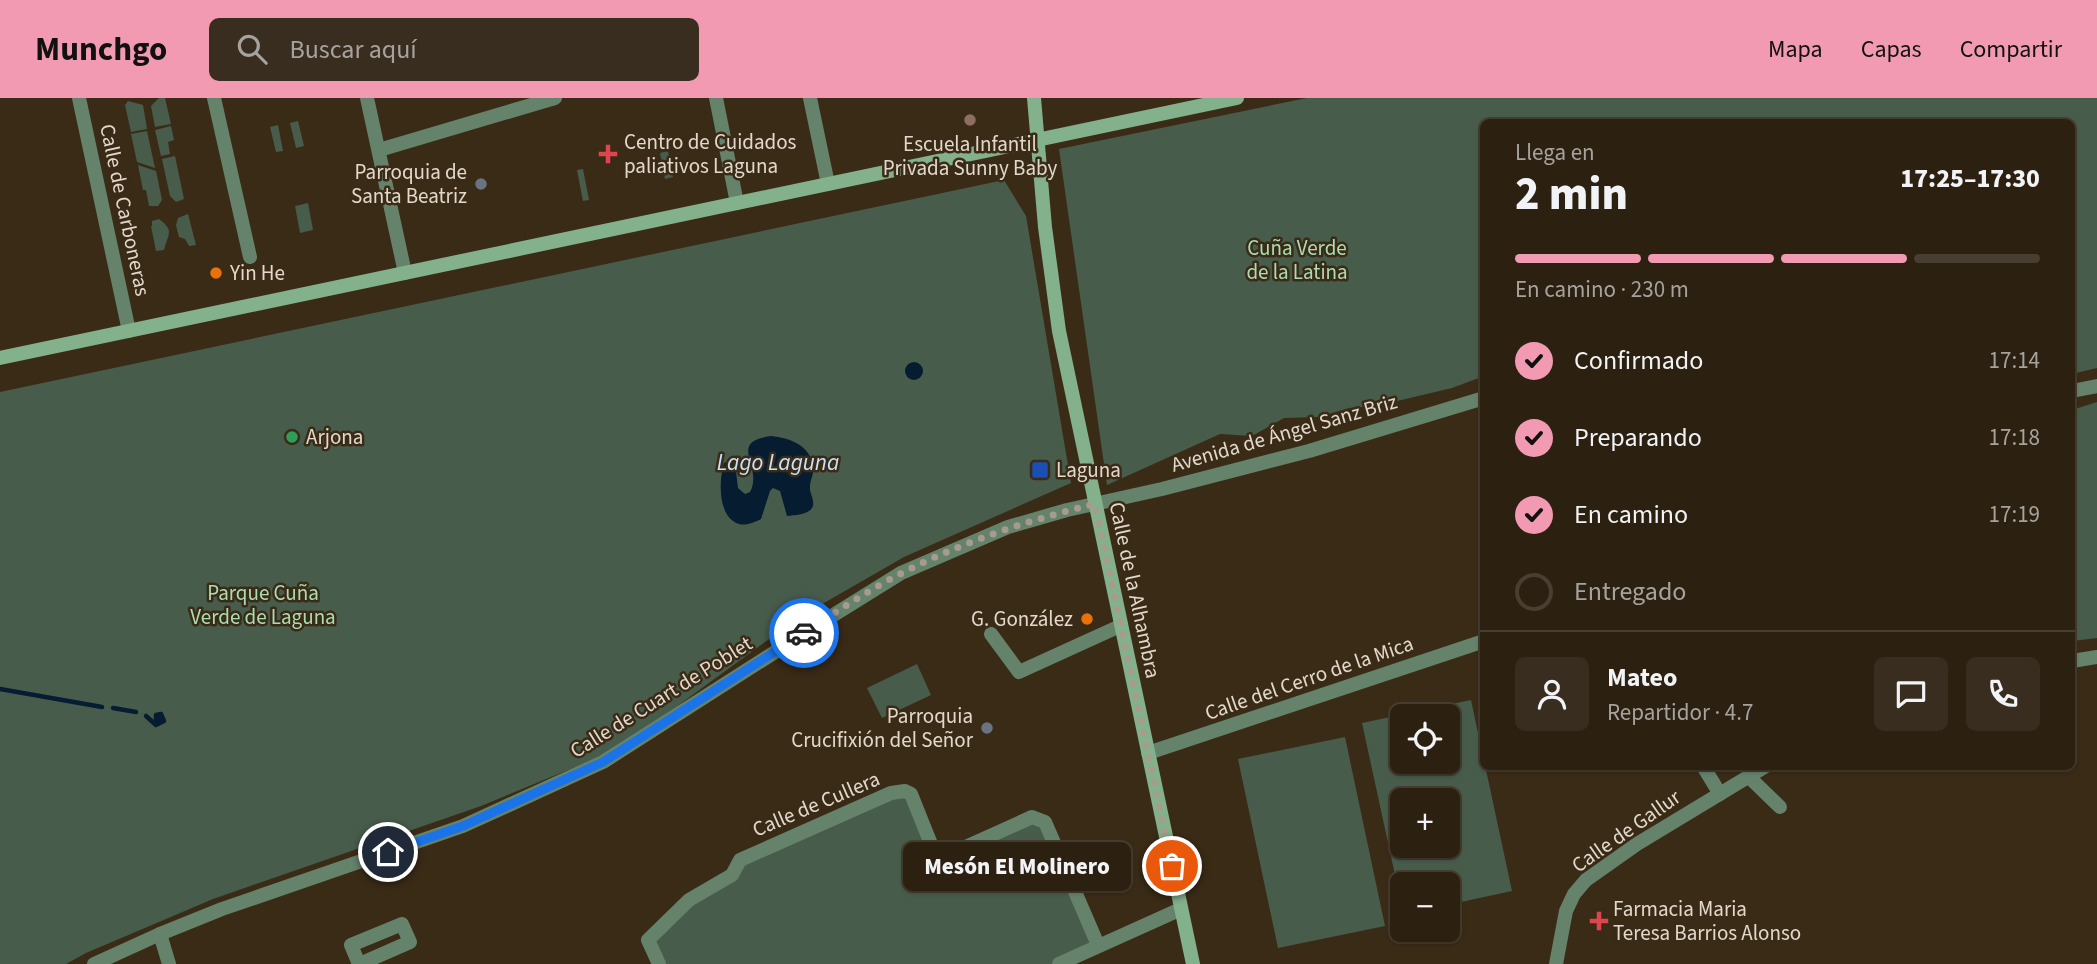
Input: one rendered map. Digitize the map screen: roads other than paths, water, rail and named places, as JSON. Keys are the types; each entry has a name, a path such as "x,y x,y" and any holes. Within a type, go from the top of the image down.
{"street":[{"name":"Calle de Carboneras","path":"79,98 129,331"},
{"path":"214,98 250,257"},
{"path":"378,98 369,98 405,273"},
{"path":"379,150 555,98"},
{"path":"716,98 737,203"},
{"path":"810,98 828,184"},
{"name":"Calle de la Alhambra","path":"1034,98 1045,227 1059,331 1193,964"},
{"path":"0,359 1237,98"},
{"path":"2075,390 2097,386"},
{"name":"Avenida de Ángel Sanz Briz","path":"1095,504 1309,451 1480,399"},
{"name":"Calle de Cuart de Poblet","path":"94,964 222,909 463,826 603,762 901,573 1008,527 1095,504"},
{"path":"991,634 1019,672 1121,626"},
{"name":"Calle del Cerro de la Mica","path":"1148,753 1480,642"},
{"path":"2075,661 2097,657"},
{"path":"1705,770 1720,794"},
{"name":"Calle de Gallur","path":"1556,964 1566,911 1574,894 1586,880 1637,844 1760,770"},
{"path":"1749,777 1780,807"},
{"name":"Calle de Cullera","path":"659,964 648,940 689,900 732,875 740,860 891,793 905,791 911,794 933,849 948,855 1032,817 1045,822 1098,945"},
{"path":"1059,964 1181,909"},
{"path":"160,934 169,964"}],"water":[{"path":"914,362 920,365 923,371 920,377 914,380 908,377 905,371 908,365"},
{"name":"Lago Laguna","path":"771,436 798,444 811,458 812,508 801,514 787,516 780,491 773,488 761,519 739,524 732,520 723,506 721,479 724,463 729,461 735,464 738,488 745,494 750,492 753,473 748,450 758,439"}],"waterway":[{"path":"0,689 102,707"},
{"path":"113,708 136,712"},
{"path":"146,716 156,725 164,721 161,714 156,715 156,721 159,721 158,718"}],"place":[{"name":"Escuela Infantil Privada Sunny Baby","path":"970,120"},
{"name":"Centro de Cuidados paliativos Laguna","path":"608,154"},
{"name":"Parroquia de Santa Beatriz","path":"481,184"},
{"name":"Yin He","path":"216,273"},
{"name":"Arjona","path":"292,437"},
{"name":"Laguna","path":"1040,470"},
{"name":"G. González","path":"1087,619"},
{"name":"Parroquia Crucifixión del Señor","path":"987,728"},
{"name":"Mesón El Molinero","path":"1172,866"},
{"name":"Farmacia Maria Teresa Barrios Alonso","path":"1599,921"}],"park label":[{"name":"Cuña Verde de la Latina","path":"1297,260"},
{"name":"Parque Cuña Verde de Laguna","path":"263,605"}]}
